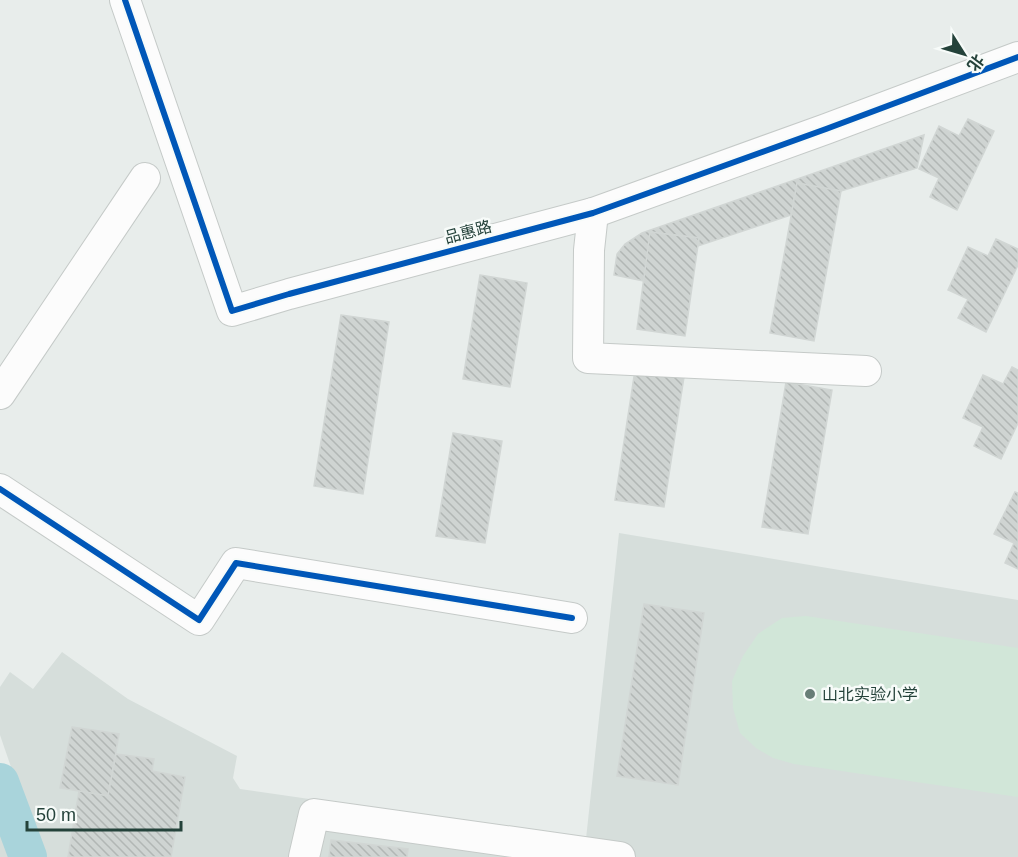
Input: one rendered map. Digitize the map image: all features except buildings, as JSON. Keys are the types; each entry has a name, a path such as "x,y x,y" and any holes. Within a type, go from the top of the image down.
{"street":[{"name":"品惠路","path":"124,0 232,311 593,213 1017,61"},
{"path":"0,394 145,178"},
{"path":"593,213 589,250 588,358 866,371"},
{"path":"0,489 199,620 236,563 572,618"},
{"path":"304,857 314,813 620,857"}],"shaded area":[{"name":"山北实验小学","path":"619,533 1018,600 1018,857 42,857 0,735 0,687 10,672 33,689 62,652 128,699 237,756 233,778 240,789 586,839"},
{"path":"0,821 14,857 0,857"}],"green space":[{"path":"806,616 1018,648 1018,797 794,764 773,758 756,748 740,733 733,708 732,681 743,656 758,634 782,618"}],"waterway":[{"path":"0,782 28,857"}],"cycle path":[{"path":"125,0 232,311 593,213 1018,57"},
{"path":"0,489 199,620 236,563 572,618"}],"place":[{"name":"山北实验小学","path":"810,694"}]}
